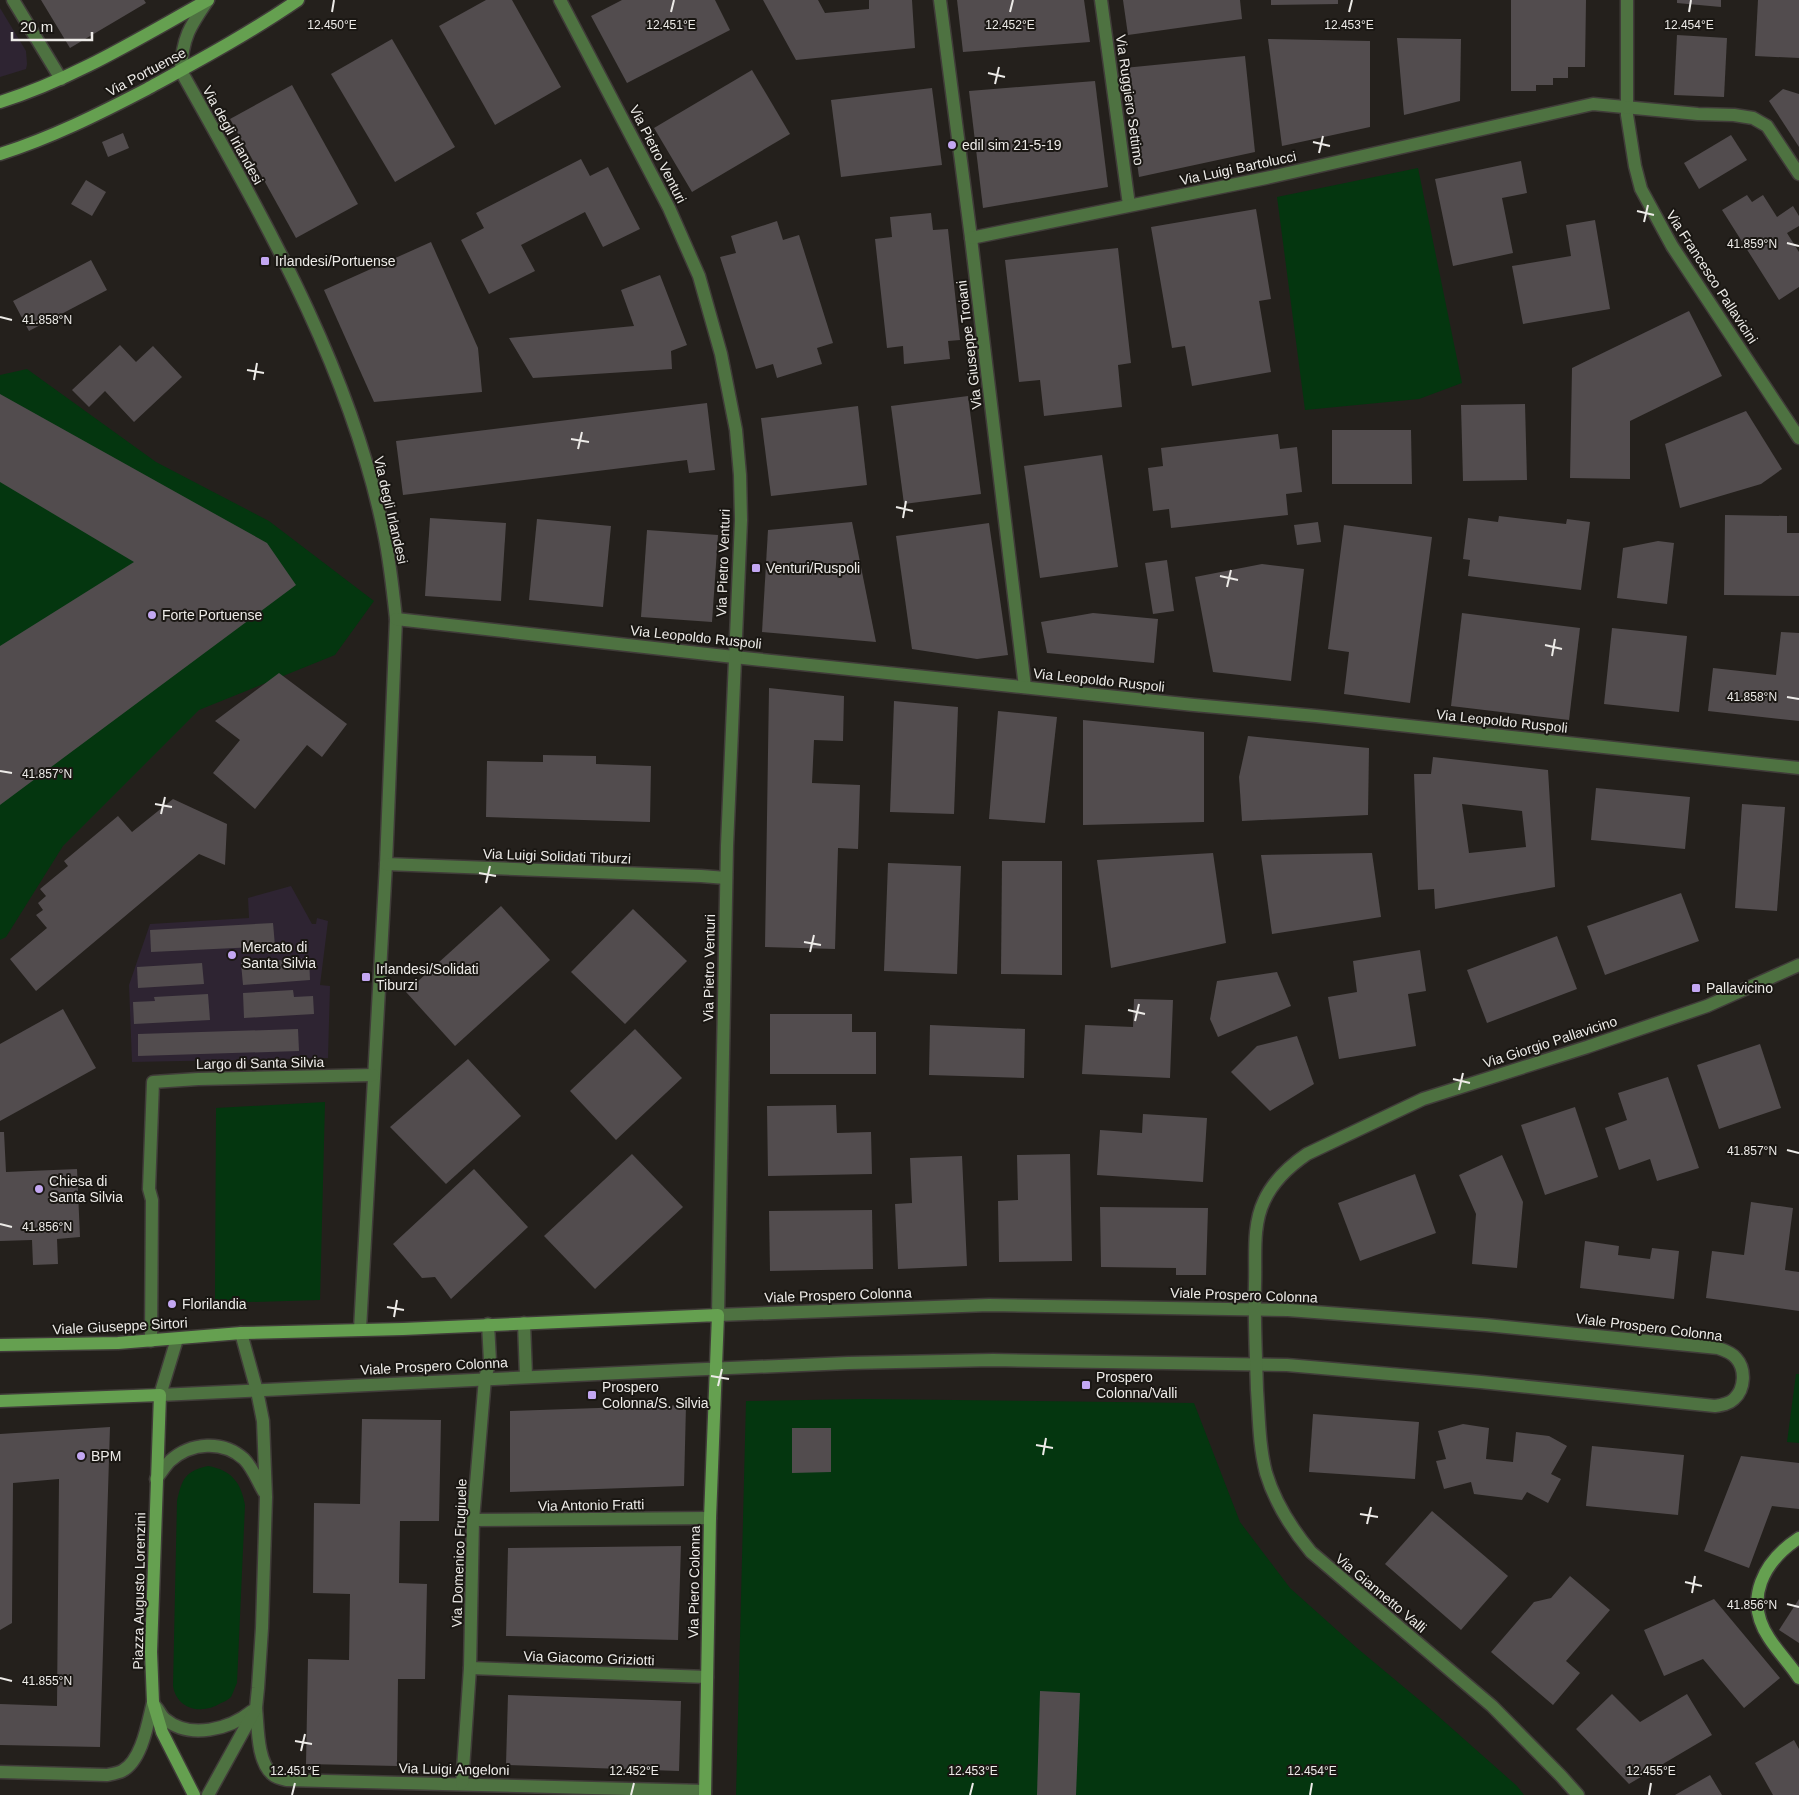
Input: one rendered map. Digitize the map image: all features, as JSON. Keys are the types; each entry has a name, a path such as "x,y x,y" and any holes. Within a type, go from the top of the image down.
{"street":[{"path":"12,0 61,79"},
{"path":"0,102 61,79 208,0"},
{"path":"181,70 182,49 186,36 208,0"},
{"name":"Via Portuense","path":"0,154 41,139 99,113 181,70 264,23 298,0"},
{"name":"Via Pietro Venturi","path":"561,0 670,208 699,276 722,354 736,430 741,520 726,878 718,1315"},
{"name":"Via Giuseppe Troiani","path":"940,0 971,238 1024,687"},
{"name":"Via Ruggiero Settimo","path":"1101,0 1129,205"},
{"name":"Via Francesco Pallavicini","path":"1627,0 1627,106 1635,166 1641,190 1672,246 1799,438"},
{"name":"Via degli Irlandesi","path":"181,70 281,253 331,362 366,462 389,559 396,620 386,864 373,1075"},
{"name":"Via Luigi Bartolucci","path":"971,238 1276,176 1593,104 1754,118 1767,126 1799,174"},
{"name":"Via Leopoldo Ruspoli","path":"396,620 1799,768"},
{"name":"Via Luigi Solidati Tiburzi","path":"386,864 726,878"},
{"name":"Via Giorgio Pallavicino","path":"1255,1364 1256,1229 1261,1208 1278,1178 1291,1165 1307,1154 1423,1099 1707,1006 1799,965"},
{"path":"360,1330 373,1075"},
{"name":"Largo di Santa Silvia","path":"151,1341 152,1200 148,1189 153,1082 373,1075"},
{"name":"Viale Prospero Colonna","path":"160,1395 526,1376 848,1363 993,1360 1287,1365 1481,1382 1715,1406 1734,1400 1740,1391 1743,1377 1736,1358 1718,1348 1486,1325 1254,1309 989,1305 241,1333"},
{"name":"Via Piero Colonna","path":"705,1793 710,1518 718,1315"},
{"path":"524,1323 526,1376"},
{"name":"Via Domenico Frugiuele","path":"462,1784 470,1668 473,1520 485,1378 490,1361 488,1324"},
{"path":"208,1795 256,1708 262,1628 266,1497 263,1421 241,1333"},
{"name":"Viale Giuseppe Sirtori","path":"0,1345 118,1343 241,1333"},
{"path":"0,1401 160,1395 177,1339"},
{"name":"Via Giannetto Valli","path":"1255,1364 1259,1435 1266,1472 1278,1504 1296,1534 1311,1552 1332,1571 1492,1706 1578,1795"},
{"name":"Piazza Augusto Lorenzini","path":"160,1395 151,1652 153,1702 162,1732 194,1795"},
{"path":"156,1479 170,1461 191,1449 206,1446 223,1447 234,1452 249,1465 266,1497"},
{"name":"Via Antonio Fratti","path":"473,1520 710,1518"},
{"path":"1799,1538 1786,1546 1768,1567 1757,1598 1762,1626 1799,1678"},
{"name":"Via Giacomo Griziotti","path":"470,1668 708,1677"},
{"path":"153,1702 164,1719 176,1726 207,1731 232,1724 256,1708"},
{"path":"0,1772 107,1775 123,1770 133,1762 138,1752 153,1702"},
{"name":"Via Luigi Angeloni","path":"256,1708 258,1738 262,1756 272,1774 280,1778 297,1781 462,1784 705,1793"}],"shaded area":[{"path":"0,8 26,51 27,64 26,69 0,77"},
{"name":"Mercato di Santa Silvia","path":"291,886 312,924 316,924 317,918 328,921 320,985 330,986 328,1058 132,1062 129,985 150,924 249,918 248,898"}],"green space":[{"path":"1418,168 1462,383 1419,399 1305,410 1277,197"},
{"path":"27,369 156,462 269,521 374,601 335,655 199,710 63,846 6,937 0,940 0,375"},
{"path":"325,1102 320,1300 215,1303 216,1108"},
{"path":"1796,1374 1799,1374 1799,1443 1787,1442"},
{"path":"865,1399 1194,1403 1240,1522 1290,1588 1357,1648 1429,1708 1517,1786 1524,1795 736,1795 746,1401"},
{"path":"208,1466 223,1471 234,1478 241,1490 245,1505 237,1683 231,1697 227,1700 214,1707 199,1709 185,1705 175,1694 173,1686 177,1501 183,1482 189,1473"}],"building":[{"path":"41,0 144,0 146,3 70,48"},
{"path":"486,0 512,0 561,87 495,125 439,26"},
{"path":"622,0 715,0 730,30 627,83 591,16"},
{"path":"763,0 818,0 825,13 869,9 869,0 912,0 915,48 796,60"},
{"path":"957,0 1084,0 1090,42 963,52"},
{"path":"1123,0 1240,0 1242,19 1128,35"},
{"path":"1271,0 1338,0 1338,4 1271,5"},
{"path":"1511,0 1586,0 1585,67 1568,67 1568,78 1553,78 1553,85 1536,85 1536,91 1511,91"},
{"path":"1677,0 1721,0 1721,7 1677,3"},
{"path":"1758,0 1799,0 1799,58 1755,56"},
{"path":"1677,35 1727,38 1724,97 1674,95"},
{"path":"1397,38 1461,39 1460,101 1404,115"},
{"path":"392,39 455,147 395,182 331,74"},
{"path":"1268,39 1370,41 1370,127 1282,146"},
{"path":"1245,56 1255,152 1139,177 1124,68"},
{"path":"752,70 790,134 692,192 654,128"},
{"path":"1095,81 1108,187 983,208 969,91"},
{"path":"292,85 358,204 296,238 230,119"},
{"path":"932,88 942,165 841,177 831,100"},
{"path":"1783,89 1799,94 1799,147 1769,101"},
{"path":"123,133 129,148 108,157 102,142"},
{"path":"1731,135 1747,160 1699,189 1684,163"},
{"path":"581,159 590,176 608,167 640,229 603,247 585,212 521,245 535,271 489,294 461,240 484,228 476,213"},
{"path":"1521,161 1527,193 1502,198 1513,253 1453,266 1435,179"},
{"path":"86,180 106,192 92,216 71,204"},
{"path":"1747,195 1752,202 1763,195 1777,217 1793,206 1799,216 1799,226 1787,233 1799,252 1799,287 1779,300 1722,210"},
{"path":"1256,209 1271,299 1259,301 1271,372 1192,386 1185,346 1172,348 1151,227"},
{"path":"931,213 933,230 948,229 960,340 948,341 950,359 904,364 903,346 887,348 875,239 892,237 890,217"},
{"path":"1595,220 1610,309 1523,324 1512,266 1571,256 1566,225"},
{"path":"777,221 783,240 799,235 833,343 817,348 822,364 777,378 773,364 756,369 720,257 736,253 731,236"},
{"path":"431,242 478,348 482,392 374,402 324,290"},
{"path":"1118,248 1131,363 1118,365 1122,407 1044,416 1040,380 1019,382 1005,260"},
{"path":"91,260 107,290 29,331 13,301"},
{"path":"660,275 687,345 671,351 672,369 533,378 509,338 634,326 621,290"},
{"path":"1689,311 1722,376 1630,421 1630,479 1570,478 1572,368"},
{"path":"120,345 136,362 153,346 182,377 134,422 105,391 89,407 72,390"},
{"name":"Forte Portuense","path":"0,394 267,543 296,585 0,805 0,646 134,562 0,482"},
{"path":"968,396 981,494 904,504 891,406"},
{"path":"707,403 715,470 689,473 687,460 403,495 396,441"},
{"path":"1525,404 1527,480 1463,481 1461,405"},
{"path":"858,406 867,485 771,496 761,418"},
{"path":"1746,411 1782,469 1761,484 1680,508 1665,444"},
{"path":"1332,430 1411,430 1412,484 1332,484"},
{"path":"1278,434 1280,449 1297,447 1302,492 1286,494 1288,515 1171,528 1169,509 1153,511 1148,468 1163,466 1161,448"},
{"path":"1102,455 1118,567 1040,578 1024,466"},
{"path":"1725,515 1787,516 1787,533 1799,533 1799,596 1724,595"},
{"path":"1499,516 1566,524 1567,519 1590,522 1581,590 1468,576 1470,560 1463,559 1468,518 1498,522"},
{"path":"430,518 506,523 501,601 425,596"},
{"path":"537,519 611,526 603,607 529,600"},
{"path":"852,522 876,642 762,632 768,530"},
{"path":"1318,522 1321,542 1297,545 1294,525"},
{"path":"989,523 1008,655 977,659 912,649 896,536"},
{"path":"1344,525 1432,537 1410,703 1344,694 1349,652 1328,649"},
{"path":"647,530 718,535 712,622 641,617"},
{"path":"1658,541 1674,543 1667,604 1617,598 1623,548"},
{"path":"1167,560 1174,611 1153,614 1145,563"},
{"path":"1262,564 1304,569 1291,681 1213,672 1195,577"},
{"path":"1093,613 1158,619 1154,663 1047,653 1041,622"},
{"path":"1462,613 1580,628 1569,720 1451,706"},
{"path":"1612,628 1687,636 1679,712 1604,704"},
{"path":"1781,632 1799,633 1799,721 1708,711 1713,668 1776,675"},
{"path":"279,673 347,724 322,757 307,745 255,809 213,773 240,740 215,721"},
{"path":"769,688 844,696 843,741 814,740 812,783 860,785 858,849 838,848 835,949 765,947"},
{"path":"894,701 958,707 954,814 890,812"},
{"path":"998,711 1057,717 1045,823 989,819"},
{"path":"1083,720 1204,732 1204,822 1083,825"},
{"path":"1248,736 1369,748 1368,815 1242,821 1239,777"},
{"path":"543,755 596,756 596,764 651,766 650,822 486,817 487,761 543,762"},
{"path":"1433,757 1548,770 1555,887 1435,909 1434,889 1418,890 1414,774 1431,774","holes":["1462,804 1522,811 1526,847 1469,853"]},
{"path":"1596,788 1690,797 1685,849 1591,840"},
{"path":"173,799 227,824 225,865 199,854 36,991 10,959 47,928 36,915 43,910 38,903 46,896 40,889 68,866 64,861 118,816 132,832"},
{"path":"1742,804 1785,807 1777,911 1735,908"},
{"path":"1213,853 1226,943 1111,968 1097,860"},
{"path":"1372,853 1381,917 1272,934 1261,855"},
{"path":"1002,861 1062,861 1062,975 1001,974"},
{"path":"888,863 961,866 957,974 884,971"},
{"path":"1681,893 1699,941 1605,975 1587,926"},
{"path":"501,906 550,960 455,1046 406,992"},
{"path":"633,909 687,961 625,1024 571,972"},
{"path":"273,923 275,946 151,952 150,930"},
{"path":"1557,936 1577,989 1487,1023 1467,970"},
{"path":"1420,950 1426,991 1408,994 1416,1046 1339,1059 1328,997 1357,992 1353,961"},
{"path":"309,958 310,980 243,985 241,963"},
{"path":"202,963 204,984 138,988 137,967"},
{"path":"1277,972 1291,1006 1218,1037 1210,1019 1217,981"},
{"path":"293,990 294,997 313,996 314,1014 244,1018 243,993"},
{"path":"208,994 210,1020 134,1024 133,1002 155,1001 154,997"},
{"path":"1134,999 1173,1000 1170,1078 1082,1074 1085,1025 1133,1027"},
{"path":"63,1009 96,1068 0,1121 0,1044"},
{"path":"770,1014 852,1014 852,1032 876,1032 876,1074 770,1074"},
{"path":"930,1025 1025,1029 1024,1078 929,1075"},
{"path":"298,1029 299,1051 138,1056 138,1034"},
{"path":"635,1029 682,1078 616,1140 570,1091"},
{"path":"1297,1036 1314,1084 1270,1111 1231,1072 1257,1046"},
{"path":"1760,1044 1781,1108 1719,1129 1697,1065"},
{"path":"468,1059 521,1116 446,1184 390,1127"},
{"path":"1668,1077 1699,1168 1657,1181 1650,1159 1619,1170 1605,1128 1627,1120 1618,1093"},
{"path":"836,1105 837,1133 871,1132 872,1174 768,1176 767,1106"},
{"path":"1575,1107 1598,1177 1545,1195 1521,1125"},
{"path":"1143,1114 1207,1118 1203,1182 1097,1175 1100,1130 1142,1133"},
{"name":"Chiesa di Santa Silvia","path":"0,1132 4,1132 6,1172 77,1169 80,1237 57,1239 58,1264 33,1265 32,1240 0,1241"},
{"path":"632,1154 683,1207 595,1289 544,1236"},
{"path":"1070,1154 1072,1261 999,1262 998,1201 1018,1200 1017,1155"},
{"path":"1502,1155 1523,1202 1517,1268 1472,1264 1476,1214 1459,1175"},
{"path":"962,1156 967,1266 898,1269 895,1204 912,1203 910,1158"},
{"path":"474,1169 528,1227 451,1299 435,1277 422,1278 393,1244"},
{"path":"1415,1174 1436,1233 1360,1261 1338,1203"},
{"path":"1751,1202 1793,1208 1785,1270 1799,1272 1799,1311 1706,1298 1712,1251 1744,1255"},
{"path":"1100,1207 1208,1208 1206,1275 1176,1275 1176,1268 1101,1267"},
{"path":"872,1210 873,1269 770,1271 769,1211"},
{"path":"1585,1241 1619,1246 1618,1255 1650,1259 1652,1248 1679,1251 1674,1299 1580,1288"},
{"path":"686,1405 684,1486 510,1492 510,1411"},
{"path":"1313,1414 1419,1422 1415,1479 1309,1472"},
{"path":"362,1419 441,1420 439,1521 400,1521 399,1583 427,1584 425,1679 398,1679 397,1766 306,1764 308,1659 349,1660 350,1594 313,1593 314,1503 360,1504"},
{"path":"1463,1424 1489,1428 1486,1459 1513,1462 1516,1432 1549,1436 1567,1446 1551,1474 1561,1479 1548,1503 1527,1492 1522,1500 1474,1494 1471,1482 1444,1489 1436,1461 1446,1459 1438,1431"},
{"path":"110,1427 100,1747 0,1745 0,1704 57,1706 59,1479 13,1483 12,1623 0,1630 0,1434"},
{"path":"792,1428 831,1428 831,1472 792,1473"},
{"path":"1592,1446 1684,1455 1678,1515 1586,1506"},
{"path":"1741,1456 1799,1463 1799,1509 1772,1506 1749,1568 1704,1551"},
{"path":"1432,1511 1508,1576 1461,1630 1385,1564"},
{"path":"681,1546 678,1640 506,1636 508,1548"},
{"path":"1570,1576 1610,1610 1566,1661 1580,1673 1553,1705 1491,1652 1534,1602 1551,1598"},
{"path":"1714,1599 1780,1678 1744,1708 1703,1659 1664,1676 1644,1630"},
{"path":"1799,1599 1799,1643 1779,1630"},
{"path":"1040,1691 1080,1693 1076,1795 1037,1795"},
{"path":"1612,1694 1640,1722 1687,1694 1712,1735 1629,1784 1576,1729"},
{"path":"508,1695 681,1701 679,1771 506,1765"},
{"path":"1794,1740 1799,1749 1799,1795 1773,1795 1755,1763"},
{"path":"1710,1775 1722,1795 1675,1795"}],"place":[{"name":"edil sim 21-5-19","path":"952,145"},
{"name":"Irlandesi/Portuense","path":"265,261"},
{"name":"Venturi/Ruspoli","path":"756,568"},
{"name":"Forte Portuense","path":"152,615"},
{"name":"Mercato di Santa Silvia","path":"232,955"},
{"name":"Irlandesi/Solidati Tiburzi","path":"366,977"},
{"name":"Pallavicino","path":"1696,988"},
{"name":"Chiesa di Santa Silvia","path":"39,1189"},
{"name":"Florilandia","path":"172,1304"},
{"name":"Prospero Colonna/Valli","path":"1086,1385"},
{"name":"Prospero Colonna/S. Silvia","path":"592,1395"},
{"name":"BPM","path":"81,1456"}]}
